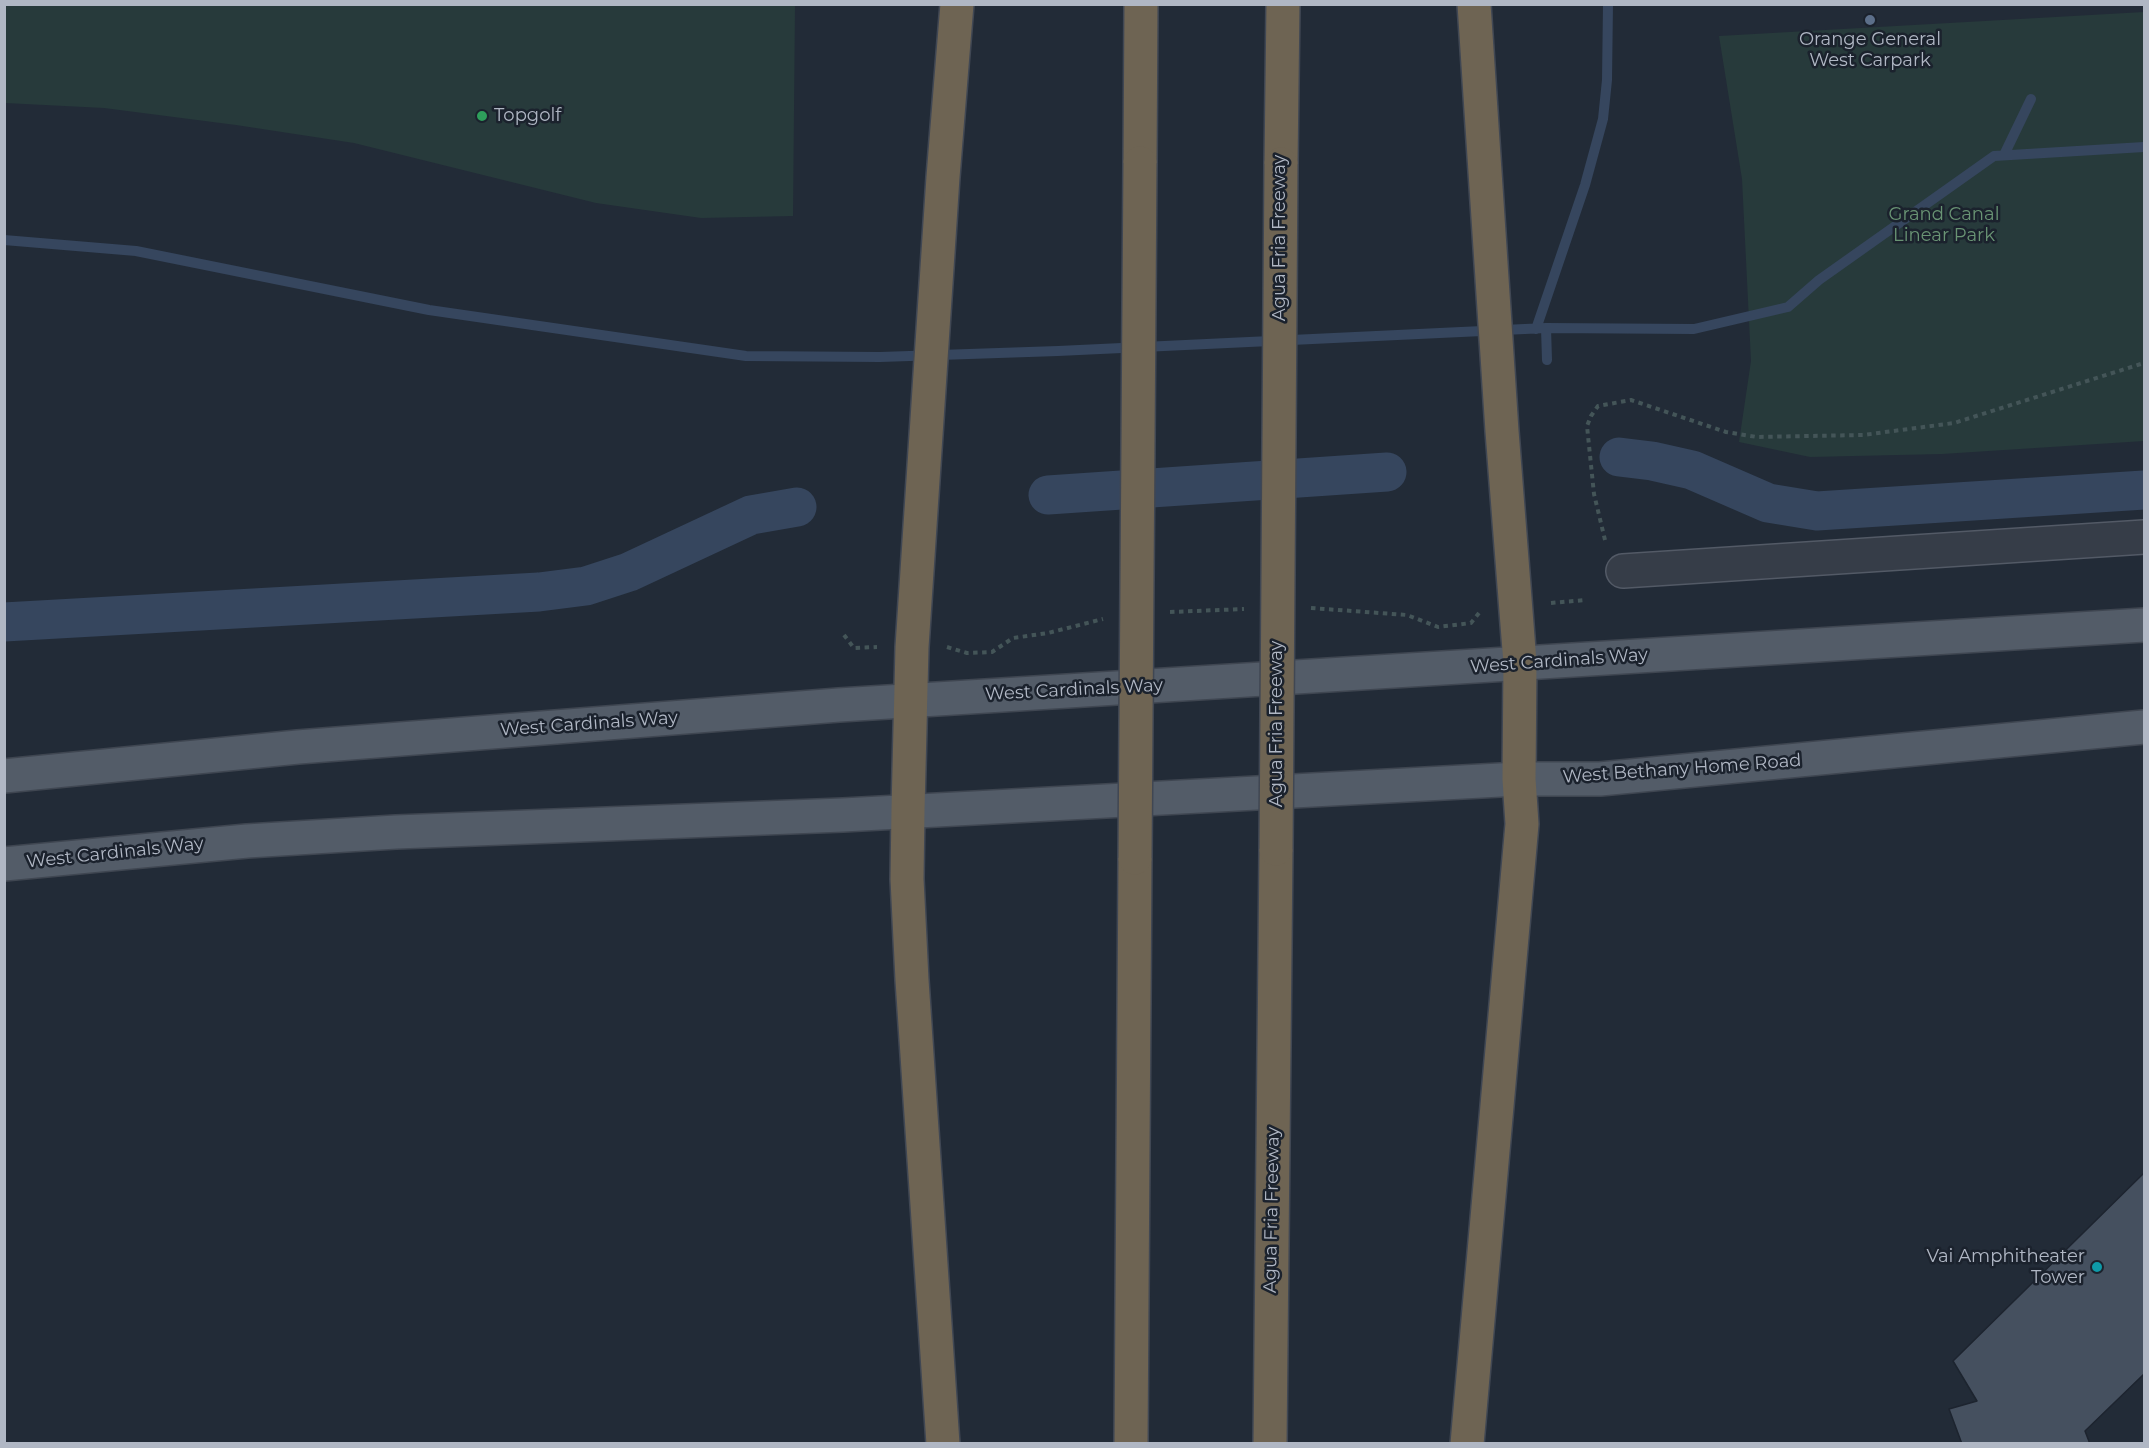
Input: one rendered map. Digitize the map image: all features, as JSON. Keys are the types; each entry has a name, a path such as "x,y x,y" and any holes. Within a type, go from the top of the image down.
{"highway":[{"path":"943,1443 907,879 915,620 943,177 957,4"},
{"path":"1131,1443 1141,4"},
{"name":"Agua Fria Freeway","path":"1270,1443 1283,4"},
{"path":"1467,1443 1522,824 1519,779 1520,663 1502,431 1474,4"}],"main road":[{"name":"West Cardinals Way","path":"4,776 298,747 911,700 2145,625"},
{"name":"West Bethany Home Road","path":"1519,779 1600,779 2145,727"},
{"name":"West Cardinals Way","path":"4,864 247,841 396,832 908,810 1519,779"}],"lane":[{"path":"1623,571 2145,537"}],"path":[{"path":"1593,494 1587,426 1598,406 1631,400 1726,432 1757,437 1863,435 1954,423 2145,363"},
{"path":"1306,608 1407,615 1438,627 1471,623 1483,609"},
{"path":"1165,612 1247,609"},
{"path":"950,647 967,653 992,652 1014,638 1048,633 1113,618"}],"green space":[{"name":"Topgolf","path":"5,4 795,5 793,216 701,218 596,203 354,143 104,108 5,103"},
{"name":"Grand Canal Linear Park","path":"2144,12 2144,441 1942,454 1810,457 1739,442 1751,361 1742,179 1719,36"}],"building":[{"name":"Vai Amphitheater Tower","path":"2144,1173 2144,1374 2085,1431 2090,1444 1962,1444 1949,1409 1977,1401 1953,1361"}],"waterway":[{"path":"1536,329 1585,185 1603,119 1607,80 1608,4"},
{"path":"2004,155 2031,99"},
{"path":"4,240 136,251 429,310 746,356 880,357 1058,351 1546,328 1694,329 1788,307 1819,280 1994,156 2144,147"},
{"path":"1546,328 1547,360"},
{"path":"1619,457 1652,461 1692,470 1768,503 1817,511 2144,490"},
{"path":"1048,495 1387,472"},
{"path":"4,622 539,592 586,586 629,572 751,515 797,507"}],"place":[{"name":"Orange General West Carpark","path":"1870,20"},
{"name":"Topgolf","path":"482,116"},
{"name":"Vai Amphitheater Tower","path":"2097,1267"}]}
